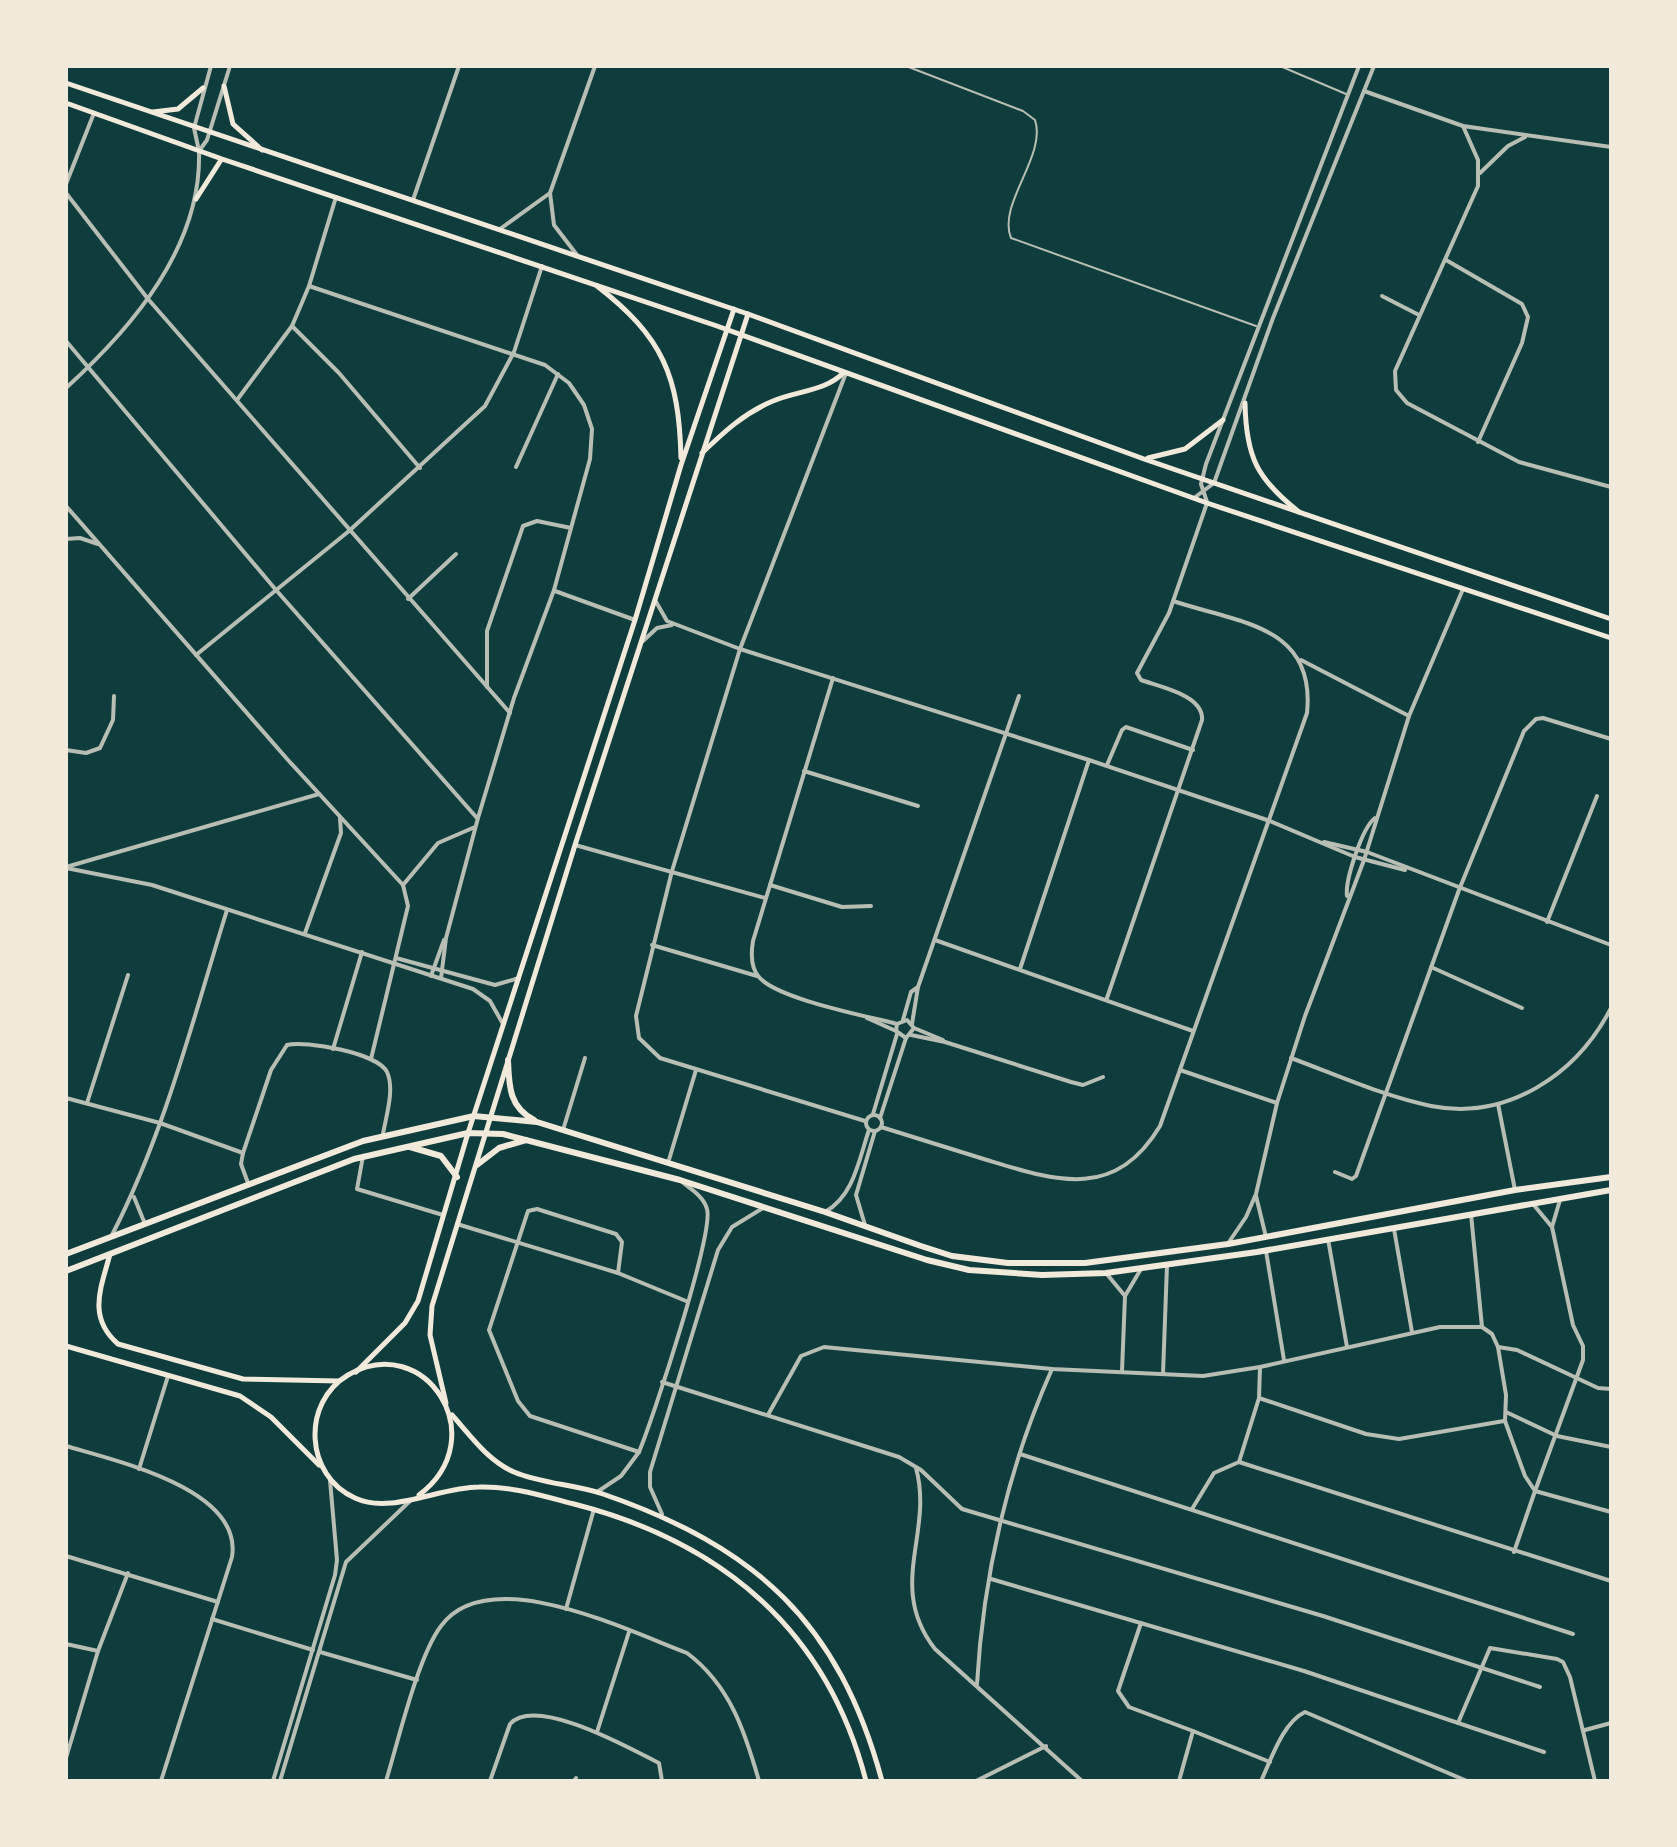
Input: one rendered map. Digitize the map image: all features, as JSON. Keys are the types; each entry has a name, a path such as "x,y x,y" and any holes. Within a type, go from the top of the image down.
{"highway":[{"path":"508,1060 513,1100 523,1114 537,1122"},
{"path":"66,1254 383,1134 474,1116 537,1122 825,1212 952,1256 1008,1263 1085,1263 1228,1244 1515,1190 1611,1177"},
{"path":"66,1271 363,1156 402,1145 487,1132 531,1139 680,1180 927,1260 969,1270 1042,1275 1106,1273 1266,1251 1393,1226 1611,1190"},
{"path":"477,1165 499,1148 531,1139"},
{"path":"402,1145 431,1150 441,1156 457,1177"},
{"path":"1354,1220 1356,1234"},
{"path":"1331,1238 1333,1224"}],"main road":[{"path":"66,83 734,309 1144,459 1611,619"},
{"path":"224,86 233,124 266,153"},
{"path":"145,111 178,109 203,88"},
{"path":"66,103 222,159 727,329 1207,503 1611,638"},
{"path":"196,199 222,159"},
{"path":"593,283 640,324 668,368 678,407 681,465"},
{"path":"356,1372 412,1313 635,620 681,465 734,309"},
{"path":"446,1403 430,1321 457,1224 575,845 748,314"},
{"path":"701,454 743,416 787,396 830,383 845,373"},
{"path":"1245,403 1249,444 1260,474 1303,515"},
{"path":"1144,459 1185,449 1223,420"},
{"path":"110,1254 97,1307 107,1334 118,1344 243,1379 340,1381"},
{"path":"66,1346 233,1393 256,1406 321,1467 330,1480 354,1498 368,1503 398,1503 466,1488 500,1488 594,1509 662,1533 701,1554 725,1568 798,1637 831,1690 856,1748 866,1781"},
{"path":"321,1467 315,1441 317,1414 326,1396 340,1381 356,1372 381,1366 407,1370 436,1389 450,1412 453,1428 449,1459 442,1473 416,1497"},
{"path":"450,1412 483,1450 514,1472 597,1492 662,1514 736,1556 788,1601 833,1659 848,1684 882,1781"}],"street":[{"path":"66,388 148,299 185,233 196,199 199,151 194,128 211,66"},
{"path":"199,151 209,133 230,66"},
{"path":"412,202 459,66"},
{"path":"580,258 555,228 550,193 595,66"},
{"path":"1107,998 1180,791 1202,714 1199,705 1141,680 1137,673 1173,601 1207,503 1201,479 1359,66"},
{"path":"1194,498 1214,483 1273,318 1374,66"},
{"path":"1364,91 1463,126 1611,147"},
{"path":"66,184 94,113"},
{"path":"1463,126 1475,150 1480,173 1471,204 1395,371 1396,390 1407,403 1519,462 1611,487"},
{"path":"1480,173 1500,153 1526,136"},
{"path":"66,193 148,299 510,713"},
{"path":"497,231 550,193"},
{"path":"237,400 292,326 309,286 336,196"},
{"path":"1446,260 1522,304 1528,317 1522,343 1477,442"},
{"path":"196,655 349,531 485,406 514,352 542,266"},
{"path":"309,286 514,352 558,374 577,392 592,429 590,459 554,590 510,713 475,827 446,938 431,976"},
{"path":"1382,296 1419,315"},
{"path":"292,326 339,373 420,468"},
{"path":"66,341 276,590 478,818"},
{"path":"825,1212 840,1202 847,1191 869,1130 865,1121 660,1058 639,1038 638,1000 672,871 740,649 845,373"},
{"path":"516,467 558,374"},
{"path":"66,506 339,817 403,885 408,906 371,1059"},
{"path":"487,688 487,631 523,526 537,521 571,528"},
{"path":"66,539 80,538 102,546"},
{"path":"408,599 456,554"},
{"path":"1228,1244 1243,1224 1256,1194 1291,1058 1347,896 1367,852 1409,716 1463,589"},
{"path":"554,590 635,620"},
{"path":"655,600 660,614 675,625 740,649 1089,760 1270,821 1355,857 1405,870"},
{"path":"881,1127 1036,1175 1067,1181 1092,1179 1132,1162 1148,1146 1160,1126 1307,713 1308,684 1300,659 1291,646 1266,631 1173,601"},
{"path":"641,643 657,628 675,625"},
{"path":"1300,659 1409,716"},
{"path":"757,976 751,953 833,678"},
{"path":"66,750 86,753 100,748 113,720 114,696"},
{"path":"881,1127 880,1118 913,1026 918,987 1019,696"},
{"path":"1335,1172 1355,1178 1459,890 1518,743 1530,724 1543,718 1611,739"},
{"path":"1107,766 1126,727 1193,750"},
{"path":"1020,969 1089,760"},
{"path":"804,771 918,806"},
{"path":"66,868 319,794"},
{"path":"1547,922 1597,796"},
{"path":"305,933 341,833 339,817"},
{"path":"1347,896 1355,857 1369,823 1376,817"},
{"path":"403,885 438,843 475,827"},
{"path":"1323,842 1367,852 1405,870 1611,945"},
{"path":"575,845 766,898"},
{"path":"66,868 152,885 394,961 495,985 519,978"},
{"path":"770,885 842,907 871,906"},
{"path":"112,1236 134,1195 160,1123 227,910"},
{"path":"441,978 446,938"},
{"path":"935,940 1107,998 1193,1031"},
{"path":"651,945 757,976 787,993 897,1024 903,1020 911,992 918,987"},
{"path":"333,1049 362,951"},
{"path":"394,961 486,996 504,1026"},
{"path":"1431,967 1522,1008"},
{"path":"87,1103 128,975"},
{"path":"1291,1058 1432,1106 1498,1104 1535,1089 1567,1068 1589,1045 1611,1008"},
{"path":"865,1017 896,1032 945,1042 1071,1082 1083,1085 1103,1077"},
{"path":"903,1020 945,1042"},
{"path":"865,1121 873,1114 897,1024"},
{"path":"248,1183 241,1164 243,1153 279,1053 297,1042 371,1059 383,1066 390,1083 383,1134"},
{"path":"563,1130 585,1058"},
{"path":"668,1163 696,1070"},
{"path":"1180,1070 1277,1103"},
{"path":"66,1098 160,1123 243,1153"},
{"path":"1498,1104 1515,1190"},
{"path":"873,1114 880,1118"},
{"path":"865,1225 856,1195 875,1131 881,1127"},
{"path":"869,1130 875,1131"},
{"path":"363,1156 357,1189 445,1216"},
{"path":"597,1492 621,1476 639,1452 704,1253 709,1219 704,1201 680,1180"},
{"path":"1256,1194 1266,1237"},
{"path":"134,1195 145,1224"},
{"path":"1552,1227 1561,1198"},
{"path":"1514,1552 1583,1360 1583,1346 1573,1325 1552,1227 1532,1203"},
{"path":"662,1514 650,1487 650,1472 725,1237 740,1220 763,1208"},
{"path":"618,1273 622,1242 616,1234 537,1209 526,1212 489,1324 490,1335 518,1401 539,1421 639,1452"},
{"path":"1471,1213 1482,1327"},
{"path":"457,1224 618,1273 686,1301"},
{"path":"1393,1226 1412,1332"},
{"path":"1331,1238 1347,1347"},
{"path":"1266,1251 1284,1360"},
{"path":"1163,1374 1167,1265"},
{"path":"1122,1371 1125,1296 1141,1269"},
{"path":"1106,1273 1125,1296"},
{"path":"769,1413 801,1356 824,1347 1052,1369 1203,1376 1260,1367 1440,1327 1482,1327 1492,1334 1498,1347 1505,1421 1525,1476 1535,1491 1611,1512"},
{"path":"1498,1347 1517,1350 1576,1379 1611,1389"},
{"path":"1239,1462 1259,1398 1260,1367"},
{"path":"977,1684 1001,1521 1020,1454 1052,1369"},
{"path":"139,1469 169,1373"},
{"path":"662,1382 879,1448 915,1466 962,1509 1482,1665 1540,1687"},
{"path":"1259,1398 1366,1434 1399,1439 1505,1421"},
{"path":"1506,1412 1557,1436 1611,1447"},
{"path":"66,1446 139,1469 204,1499 224,1518 233,1548 161,1781"},
{"path":"1020,1454 1573,1634"},
{"path":"1192,1509 1214,1473 1239,1462 1611,1581"},
{"path":"915,1466 920,1486 910,1581 913,1607 920,1628 935,1649 1082,1781"},
{"path":"280,1781 337,1560 330,1480"},
{"path":"273,1781 346,1562 416,1497"},
{"path":"566,1609 594,1509"},
{"path":"66,1556 218,1602"},
{"path":"66,1758 98,1651 128,1573"},
{"path":"991,1579 1304,1671 1544,1752"},
{"path":"386,1781 417,1680 441,1626 472,1605 506,1597 566,1609 687,1653 702,1665 732,1706 744,1730 759,1781"},
{"path":"212,1619 417,1680"},
{"path":"1141,1623 1118,1691 1120,1698 1129,1707 1270,1762"},
{"path":"597,1732 629,1632"},
{"path":"66,1644 98,1651"},
{"path":"1458,1723 1488,1650 1495,1647 1563,1662 1585,1730 1595,1781"},
{"path":"1261,1781 1296,1718 1305,1712 1467,1781"},
{"path":"490,1781 515,1718 534,1713 597,1732 659,1763 662,1781"},
{"path":"1585,1730 1611,1723"},
{"path":"1179,1781 1193,1731"},
{"path":"976,1781 1046,1746"}],"lane":[{"path":"906,66 1023,111 1035,120 1037,135 1010,218 1011,238 1257,327"},
{"path":"1280,66 1346,94"}]}
